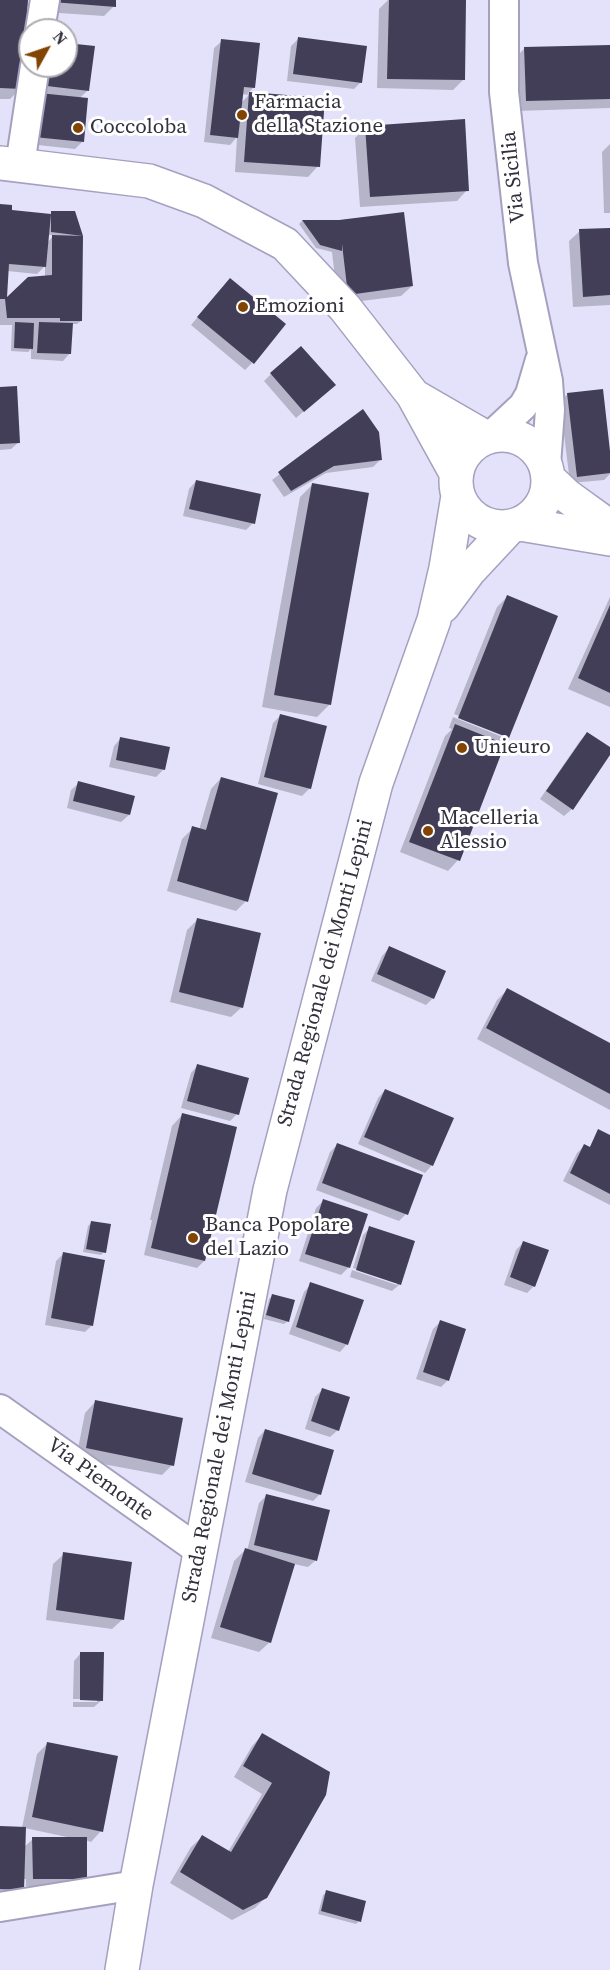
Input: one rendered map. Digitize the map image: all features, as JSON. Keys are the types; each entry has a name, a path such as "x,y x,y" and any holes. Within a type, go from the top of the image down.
{"street":[{"path":"42,18 45,0"},
{"name":"Via Sicilia","path":"504,0 505,103 523,263 548,381 550,410 547,472"},
{"path":"32,78 10,164 149,181 204,201 285,244 345,308 413,395 457,484 464,507 473,517 484,524 497,527 515,525 610,539"},
{"name":"Via Sicilia","path":"489,436 514,416 530,394 538,375 542,352"},
{"path":"413,395 489,436"},
{"path":"457,484 459,461 466,451 489,436 506,434 519,437 530,444 540,453 549,486 544,502 534,515 515,525"},
{"path":"547,472 567,496 610,527"},
{"name":"Strada Regionale dei Monti Lepini","path":"122,1970 136,1885 270,1190 376,783 434,620 446,568 457,484"},
{"name":"Strada Regionale dei Monti Lepini","path":"434,620 469,571 515,525"},
{"name":"Via Piemonte","path":"0,1409 200,1551"},
{"path":"0,1907 136,1885"}],"building":[{"path":"0,0 28,0 27,18 18,18 18,78 23,78 22,89 0,88"},
{"path":"52,0 116,0 116,7 52,2"},
{"path":"389,0 466,0 465,80 387,79"},
{"path":"298,37 367,46 362,83 293,74"},
{"path":"221,39 260,43 255,88 244,87 238,138 210,135"},
{"path":"78,44 95,46 89,91 47,86 48,78 78,78"},
{"path":"610,45 610,99 526,101 524,47"},
{"path":"249,92 325,98 320,167 244,162"},
{"path":"39,93 88,98 84,142 34,137"},
{"path":"465,119 469,191 370,197 365,126"},
{"path":"0,204 12,205 12,210 51,214 46,267 9,264 7,297 28,277 52,275 52,235 83,236 82,321 60,321 60,318 7,318 5,299 0,299"},
{"path":"51,211 75,211 83,236 51,232"},
{"path":"404,212 413,286 348,295 342,244 342,251 320,245 302,220 339,220"},
{"path":"610,228 610,295 583,297 579,229"},
{"path":"230,278 286,324 254,364 197,317"},
{"path":"15,322 34,323 33,349 14,348"},
{"path":"39,322 73,323 71,354 37,353"},
{"path":"301,346 336,385 304,412 270,373"},
{"path":"17,386 20,443 0,444 0,387"},
{"path":"603,389 610,451 610,473 577,477 567,393"},
{"path":"363,409 379,432 382,460 334,466 291,491 278,472"},
{"path":"196,480 261,494 255,524 189,509"},
{"path":"312,483 369,493 331,705 274,695"},
{"path":"507,595 558,616 509,738 458,718"},
{"path":"610,605 610,693 578,678"},
{"path":"280,714 327,726 311,789 264,777"},
{"path":"455,724 505,744 460,861 409,842"},
{"path":"587,732 610,747 610,755 573,810 546,791"},
{"path":"120,737 170,747 165,770 116,760"},
{"path":"221,777 278,793 248,902 177,881 192,826 206,830"},
{"path":"78,781 135,796 130,815 73,801"},
{"path":"197,918 261,933 243,1008 179,992"},
{"path":"389,946 446,971 434,999 377,974"},
{"path":"507,988 610,1043 610,1094 486,1028"},
{"path":"197,1064 249,1078 239,1115 187,1101"},
{"path":"385,1089 454,1118 433,1166 364,1137"},
{"path":"182,1113 237,1127 205,1261 151,1248"},
{"path":"598,1129 610,1135 610,1194 570,1173 584,1144 590,1147"},
{"path":"337,1143 423,1175 408,1215 322,1183"},
{"path":"323,1199 368,1214 350,1268 305,1254"},
{"path":"91,1221 111,1224 106,1253 86,1249"},
{"path":"369,1226 415,1241 401,1285 356,1270"},
{"path":"523,1241 549,1250 535,1287 510,1277"},
{"path":"63,1252 105,1260 93,1326 51,1318"},
{"path":"310,1282 364,1300 348,1345 296,1327"},
{"path":"272,1294 295,1300 289,1322 266,1315"},
{"path":"440,1320 466,1329 449,1381 423,1372"},
{"path":"322,1388 350,1397 339,1431 311,1421"},
{"path":"95,1400 183,1418 174,1466 86,1448"},
{"path":"265,1429 334,1450 321,1495 252,1474"},
{"path":"266,1494 330,1510 317,1561 254,1545"},
{"path":"245,1548 295,1564 271,1643 220,1627"},
{"path":"63,1552 132,1562 124,1620 56,1610"},
{"path":"80,1652 104,1652 103,1701 80,1700"},
{"path":"262,1733 330,1772 326,1795 267,1898 243,1910 180,1872 202,1835 231,1852 272,1783 243,1766"},
{"path":"47,1742 118,1756 103,1832 32,1817"},
{"path":"0,1826 26,1827 24,1890 0,1889"},
{"path":"32,1837 87,1837 87,1879 33,1879"},
{"path":"326,1890 366,1901 361,1922 321,1911"}],"place":[{"name":"Farmacia della Stazione","path":"242,115"},
{"name":"Coccoloba","path":"78,128"},
{"name":"Emozioni","path":"243,307"},
{"name":"Unieuro","path":"462,748"},
{"name":"Macelleria Alessio","path":"428,831"},
{"name":"Banca Popolare del Lazio","path":"193,1238"}]}
